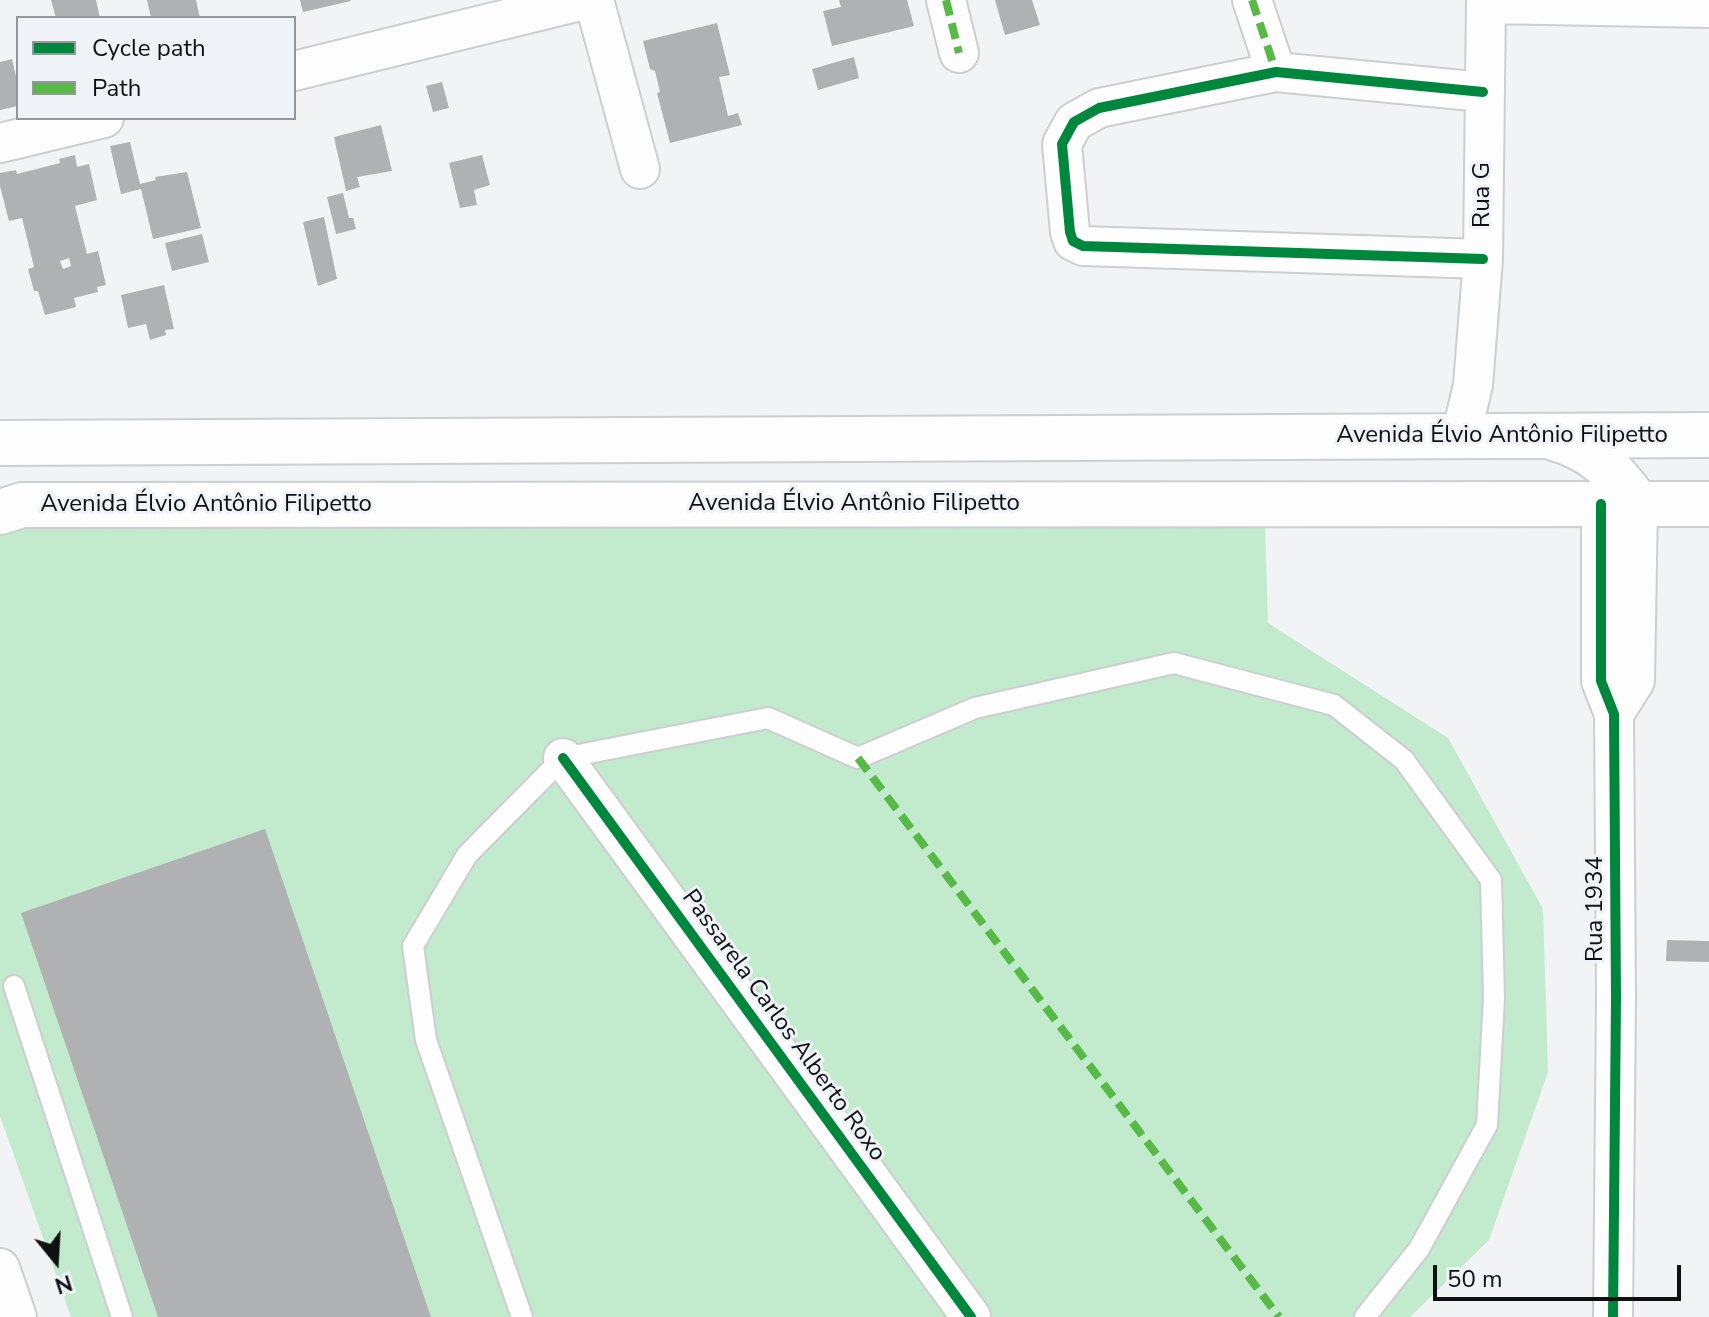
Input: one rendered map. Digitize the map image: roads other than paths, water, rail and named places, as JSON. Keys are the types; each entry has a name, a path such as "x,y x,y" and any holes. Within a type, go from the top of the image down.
{"main road":[{"name":"Avenida Élvio Antônio Filipetto","path":"2,434 1697,435"},
{"path":"2,434 11,509"},
{"path":"1619,494 1641,454 1697,435"},
{"path":"1547,436 1578,445 1598,458 1619,494"},
{"name":"Avenida Élvio Antônio Filipetto","path":"11,509 1619,494 1709,504"}],"street":[{"path":"296,71 584,0"},
{"path":"594,0 640,169"},
{"path":"946,0 959,53"},
{"path":"1252,0 1276,72"},
{"path":"1486,2 1709,8"},
{"name":"Rua G","path":"1461,436 1473,385 1483,259 1486,2"},
{"path":"1483,92 1276,72 1099,108 1074,122 1062,144 1070,232 1073,241 1083,246 1483,259"},
{"path":"0,143 96,120"},
{"name":"Rua 1934","path":"1613,1317 1616,1014 1614,714 1635,681 1619,494"},
{"name":"Passarela Carlos Alberto Roxo","path":"563,758 971,1317"},
{"path":"0,1268 17,1317"}],"lane":[{"path":"522,1317 426,1040 413,946 467,855 563,758 768,718 858,758 975,708 1174,663 1334,705 1404,760 1491,880 1494,998 1487,1125 1419,1249 1365,1317"},
{"path":"14,986 122,1317"}]}
